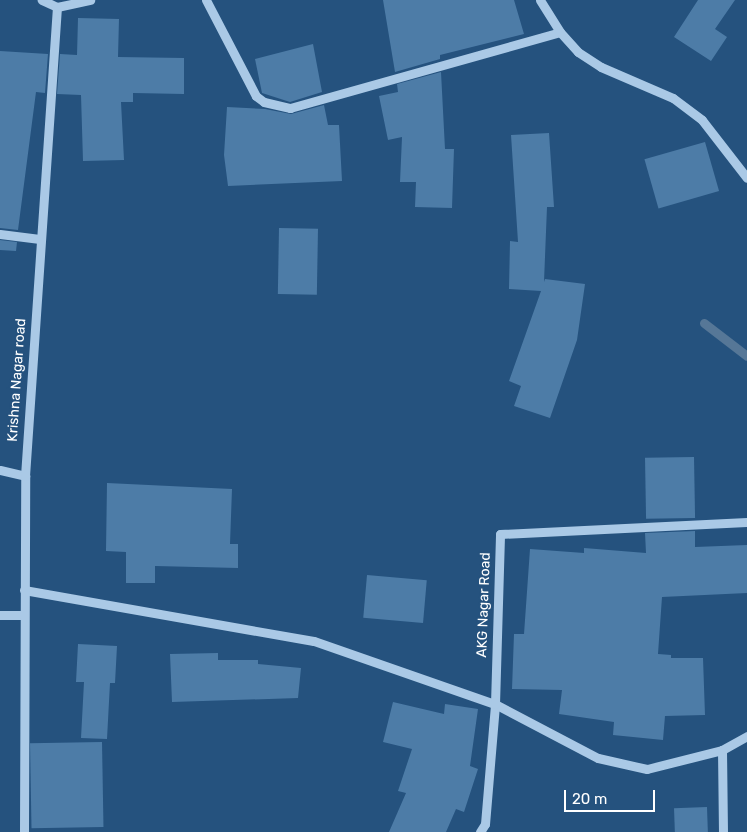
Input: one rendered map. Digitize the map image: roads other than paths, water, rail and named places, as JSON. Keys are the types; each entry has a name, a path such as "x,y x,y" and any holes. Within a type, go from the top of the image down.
{"street":[{"path":"42,0 57,7 90,0"},
{"path":"206,0 256,96 264,102 290,108 560,32"},
{"path":"540,0 560,32 578,52 601,67 673,98 702,120 747,178"},
{"name":"Krishna Nagar road","path":"24,832 23,616 25,476 57,7"},
{"path":"0,234 40,239"},
{"path":"0,470 25,476"},
{"name":"AKG Nagar Road","path":"480,832 485,824 495,704 500,534 747,522"},
{"path":"24,590 314,641 495,704 598,758 647,769 722,750 747,736"},
{"path":"0,615 23,616"},
{"path":"722,750 723,832"}],"waterway":[{"path":"704,323 747,356"}]}
